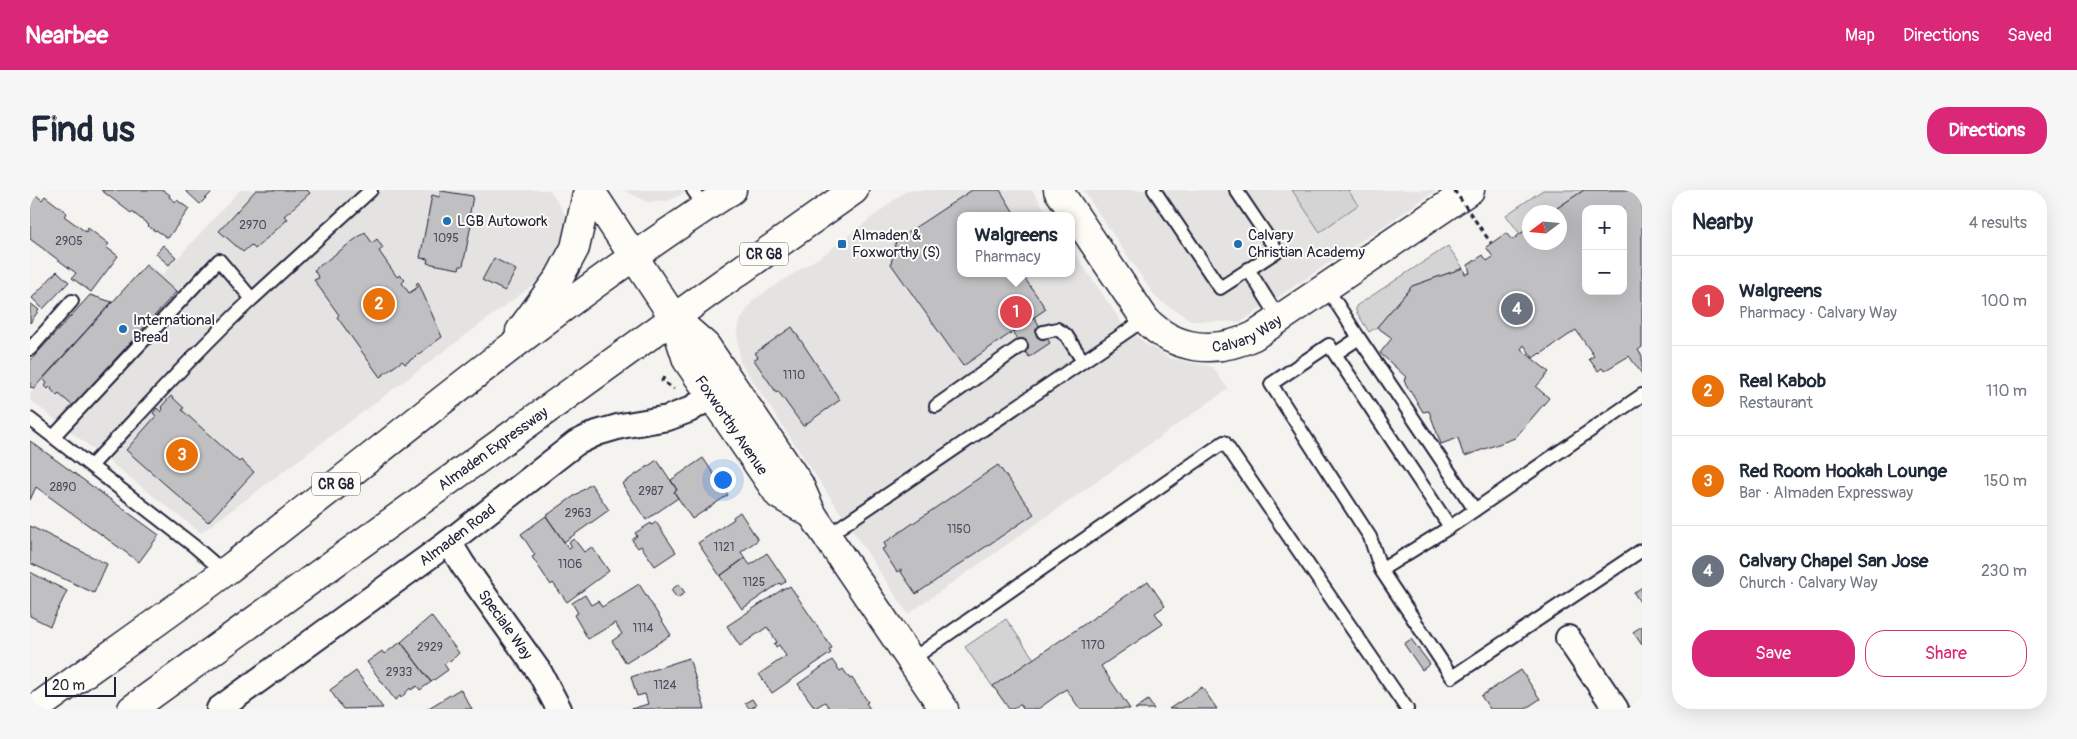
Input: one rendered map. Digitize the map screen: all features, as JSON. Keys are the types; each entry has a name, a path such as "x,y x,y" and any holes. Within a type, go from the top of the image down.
{"main road":[{"name":"Foxworthy Avenue","path":"589,190 674,318 688,360 779,495 812,514"},
{"path":"506,351 559,278 574,248 589,190"},
{"name":"CR G8","path":"35,709 224,572 506,351 634,256 699,198 732,190"},
{"name":"Almaden Expressway","path":"132,709 854,190"},
{"name":"Calvary Way","path":"1058,190 1073,212"},
{"name":"Calvary Way","path":"1075,215 1145,319 1155,329 1175,341 1201,347 1237,344 1254,336 1470,190"},
{"name":"Foxworthy Avenue","path":"674,318 706,346 799,484 812,514 944,709"}],"street":[{"name":"Almaden Road","path":"219,709 449,542 576,443 598,433 621,426 668,418 689,410 712,396"},
{"name":"Speciale Way","path":"449,542 462,565 540,673 559,709"},
{"path":"1568,638 1616,709"}],"lane":[{"path":"91,466 210,338 372,190"},
{"path":"1154,190 1220,288 1277,250 1236,190"},
{"path":"53,437 220,260 252,299"},
{"path":"1248,269 1280,320"},
{"path":"1326,287 1475,510"},
{"path":"30,349 72,301"},
{"path":"827,536 1145,319"},
{"path":"1043,332 1057,329 1066,335 1083,361"},
{"path":"1335,354 1360,338"},
{"path":"1450,527 1329,345 1271,384 1370,537 1381,570 1452,677 1642,550"},
{"path":"936,406 1022,346"},
{"path":"1381,570 1450,527 1642,395"},
{"path":"30,419 194,546 224,572"},
{"path":"911,660 1224,442 1407,709"}],"path":[{"path":"1454,190 1491,243"},
{"path":"664,377 662,381 677,393"}],"shaded area":[{"path":"240,190 550,190 585,246 201,533 30,400 30,393 147,263 162,275"},
{"path":"624,190 689,190 668,201 647,202"},
{"path":"907,190 1032,190 1046,212 957,212 957,277 1075,277 1075,254 1122,323 1146,344 1170,358 1213,367 1228,389 908,614 740,362 737,331 741,319 753,300 829,251"},
{"name":"Calvary Christian Academy","path":"1083,190 1437,190 1241,322 1192,321 1156,298"},
{"path":"1292,190 1348,190 1358,205 1320,232"},
{"path":"1543,190 1584,190 1562,205 1522,205 1522,232 1520,234 1506,215"},
{"path":"1448,246 1463,268 1412,286 1377,327 1369,332 1356,311 1356,306"},
{"path":"1006,619 1034,659 993,687 965,647"}],"building":[{"path":"30,190 42,200 45,196 67,213 64,216 86,232 88,228 109,244 106,247 118,256 91,292 72,278 76,273 30,239"},
{"path":"101,190 163,190 170,195 169,197 176,202 177,200 189,209 168,238 148,226"},
{"path":"185,190 214,190 200,204"},
{"path":"256,190 307,190 310,193 284,216 288,219 255,249 251,245 243,252 219,231"},
{"path":"972,190 1000,190 1014,212 957,212 957,277 1024,277 1046,309 963,366 891,264 896,240"},
{"path":"1584,190 1642,190 1642,347 1638,350 1642,356 1642,374 1629,356 1604,371 1602,368 1598,371 1589,359 1594,356 1576,330 1533,358 1524,345 1521,349 1549,372 1536,387 1549,398 1515,438 1465,456 1458,438 1441,444 1429,411 1423,412 1404,381 1406,377 1380,353 1392,338 1377,327 1412,286 1463,268 1465,274 1470,273 1468,265 1483,255 1487,261 1493,257 1486,247 1506,233 1512,240 1522,233 1522,250 1567,250 1567,205 1562,205"},
{"path":"441,191 473,196 469,218 472,219 463,266 460,266 459,269 427,263 428,259 420,258 432,195 439,197"},
{"path":"365,232 372,243 377,239 383,248 379,251 397,277 400,275 405,280 402,283 409,293 418,287 416,284 418,282 442,337 405,364 402,361 380,377 337,317 339,315 314,280 319,278 314,270"},
{"path":"163,245 176,257 169,265 156,254"},
{"path":"494,258 516,270 505,291 482,280"},
{"path":"146,265 176,292 73,406 59,394 57,396 51,389 51,386 48,389 45,386 47,383 43,379"},
{"path":"57,271 69,282 43,309 32,298"},
{"path":"90,295 112,302 34,388 30,387 30,361"},
{"path":"30,303 39,310 30,323"},
{"path":"1034,317 1050,343 1029,357 1012,331"},
{"path":"792,327 840,400 803,426 754,360 758,357 755,353"},
{"path":"171,396 184,408 182,410 239,462 241,460 254,472 208,522 126,450 156,416 153,413 157,408 161,412 163,409 161,407"},
{"path":"30,441 159,535 139,562 36,487 30,500"},
{"path":"703,458 728,495 692,519 674,492 677,490 671,480"},
{"path":"657,460 677,490 674,492 678,498 646,520 622,484"},
{"path":"998,465 1034,514 916,594 901,572 901,569 897,572 882,549 886,547 884,543"},
{"path":"591,484 609,510 564,542 546,516"},
{"path":"740,512 758,540 741,552 745,558 720,576 698,543 734,519 733,517"},
{"path":"546,516 569,549 572,547 569,542 574,539 584,552 592,547 609,571 567,602 553,583 551,585 532,557 535,555 521,534"},
{"path":"656,522 676,552 655,566 641,546 638,548 632,540 637,536 635,533"},
{"path":"30,526 107,564 94,593 30,563"},
{"path":"767,553 786,581 781,585 780,583 742,609 720,576 745,558 750,565"},
{"path":"30,572 67,591 50,626 30,616"},
{"path":"1148,581 1165,606 1155,613 1163,624 1101,666 1130,709 1080,709 1066,689 1038,709 1023,709 1020,704 1013,709 1009,709 993,686"},
{"path":"639,584 671,635 626,663 612,641 622,634 615,623 588,639 574,615 578,613 572,603 585,595 591,605 598,601 602,607"},
{"path":"679,584 685,593 677,598 671,590"},
{"path":"790,586 832,648 829,650 831,653 772,693 759,674 786,656 779,645 776,647 774,644 777,642 767,627 740,646 727,626"},
{"path":"1642,587 1642,605 1634,593"},
{"path":"431,616 459,653 450,662 449,660 444,664 448,670 431,682 401,642"},
{"path":"1642,626 1642,645 1633,632"},
{"path":"1411,639 1430,664 1422,670 1404,644"},
{"path":"401,642 431,682 420,690 417,686 411,690 410,688 401,698 400,696 395,700 367,662 382,651 384,654"},
{"path":"689,658 705,709 631,709 648,704 645,694 637,696 631,677"},
{"path":"832,660 840,671 843,669 850,679 852,678 868,702 866,703 870,709 828,709 825,702 815,708 798,684"},
{"path":"1521,670 1540,699 1525,709 1490,709 1481,696"},
{"path":"356,671 383,708 343,709 330,690"},
{"path":"1202,687 1217,709 1169,709"},
{"path":"460,689 472,709 427,709"},
{"path":"752,699 756,705 750,709 745,703"},
{"path":"1148,700 1154,709 1135,709"}],"place":[{"name":"LGB Autowork","path":"447,221"},
{"name":"Almaden & Foxworthy (S)","path":"842,244"},
{"name":"Calvary Christian Academy","path":"1238,244"},
{"name":"Real Kabob","path":"379,304"},
{"name":"Calvary Chapel San Jose","path":"1517,309"},
{"name":"Walgreens","path":"1016,312"},
{"name":"International Bread","path":"123,329"},
{"name":"Red Room Hookah Lounge","path":"182,455"}]}
